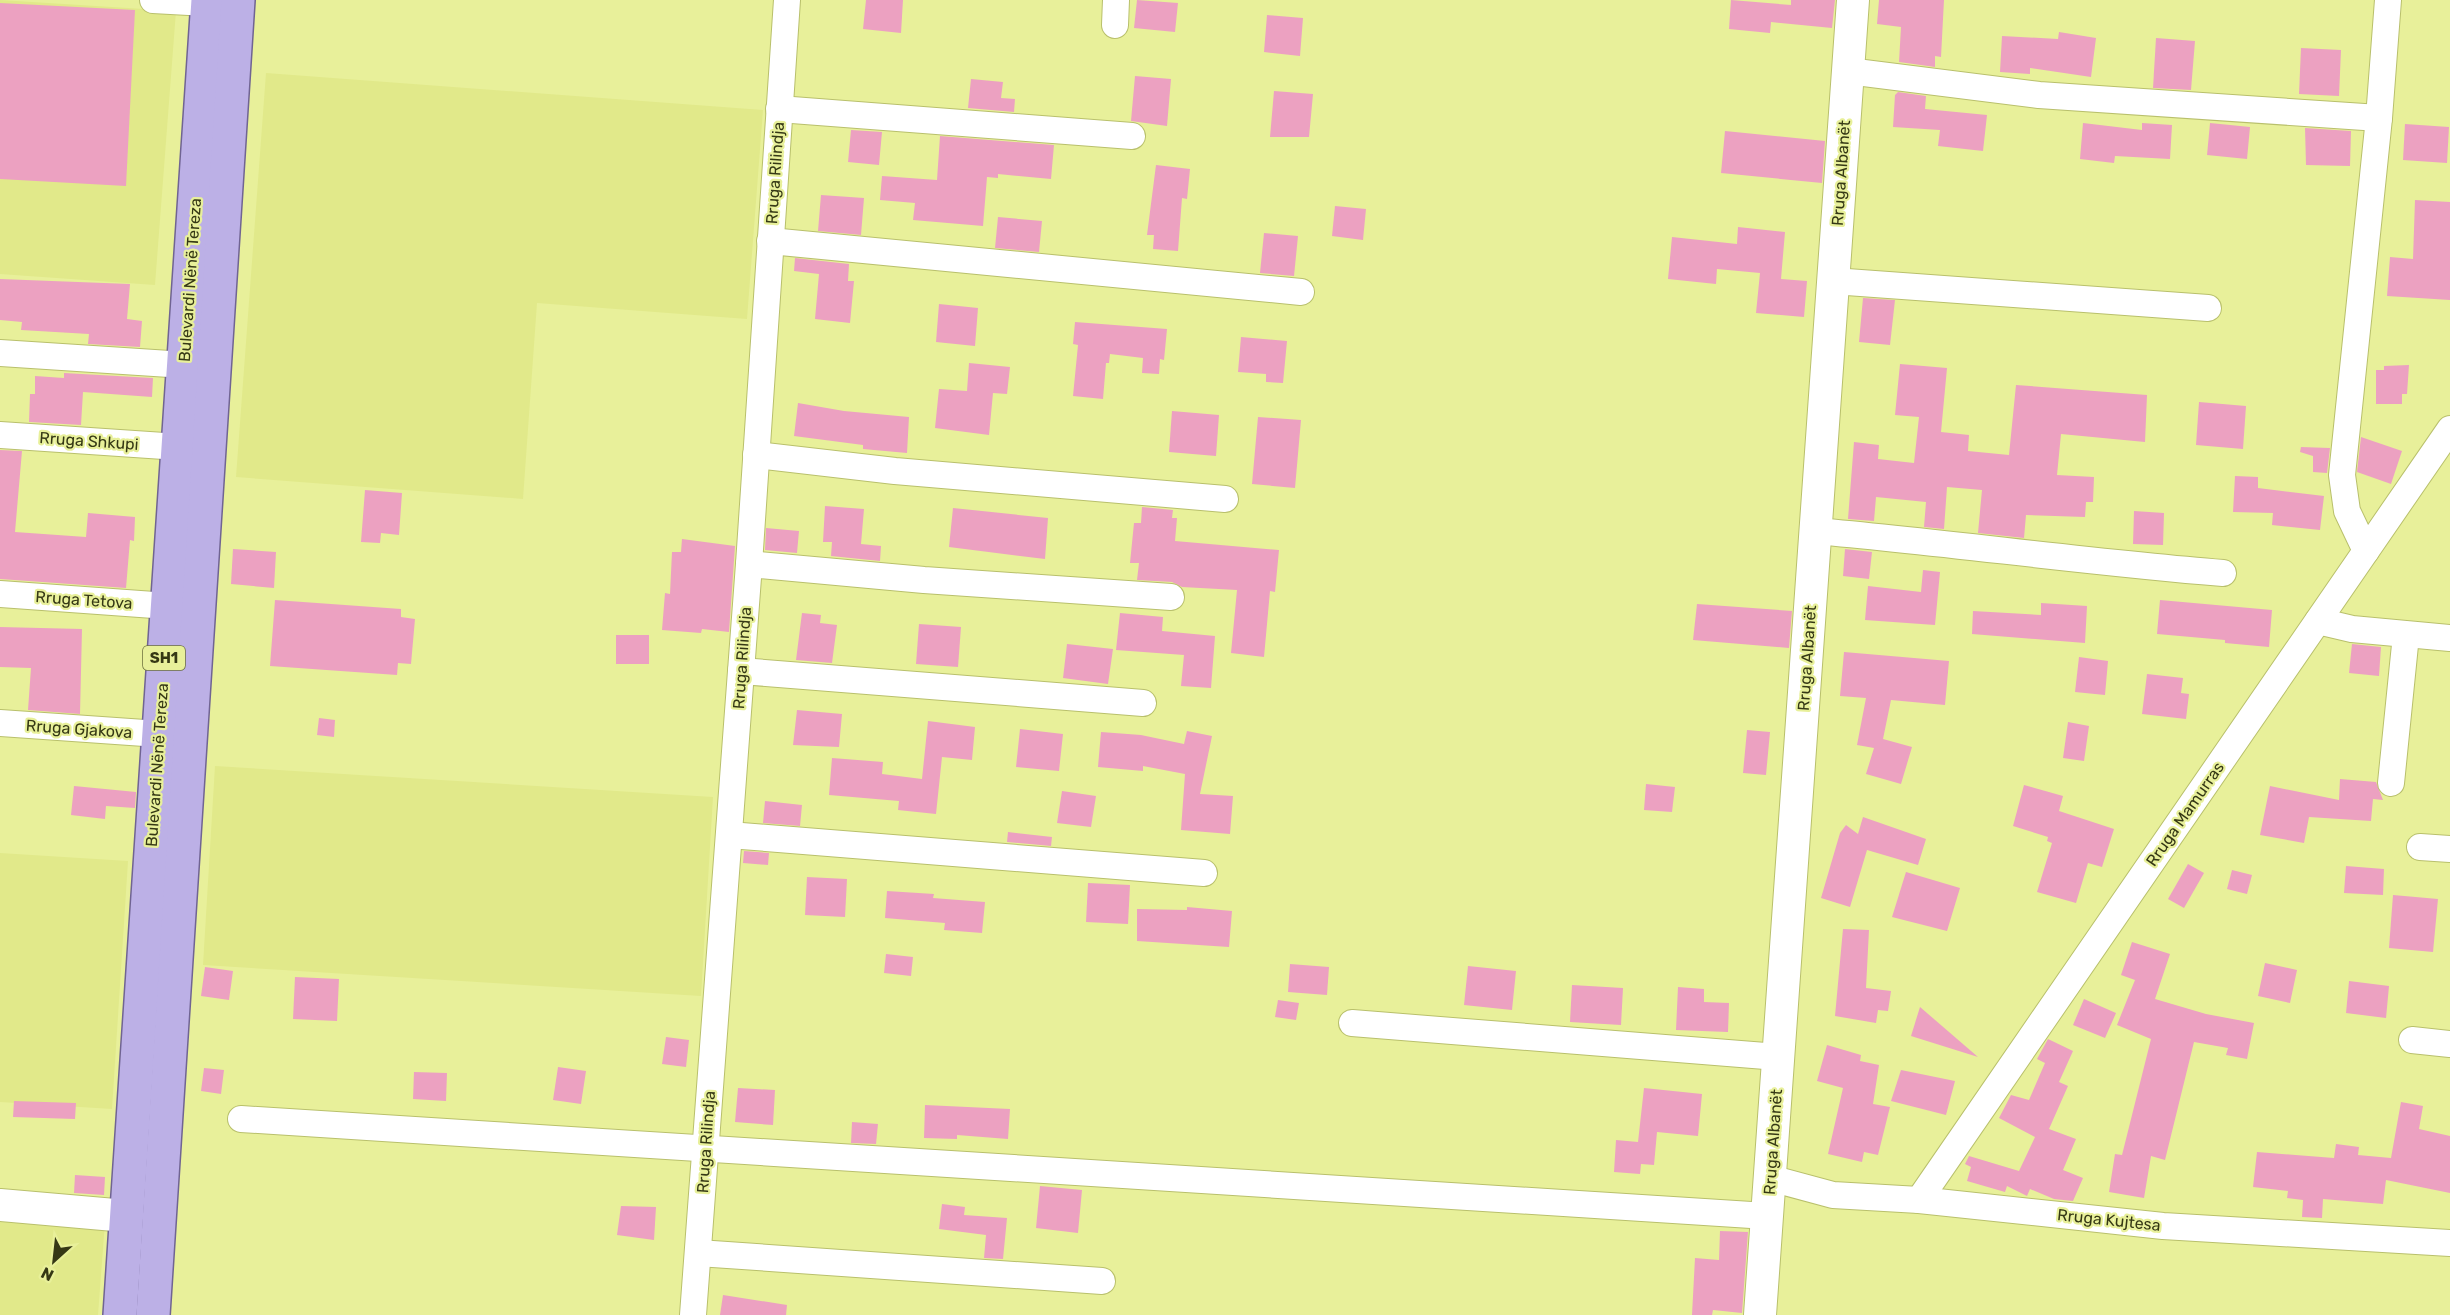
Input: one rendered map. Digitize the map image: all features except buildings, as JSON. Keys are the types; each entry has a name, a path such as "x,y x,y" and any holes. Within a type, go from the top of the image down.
{"main road":[{"name":"Bulevardi Nënë Tereza","path":"120,1315 184,365 218,1"},
{"name":"Bulevardi Nënë Tereza","path":"153,1315 218,1"}],"street":[{"path":"153,0 218,1"},
{"name":"Rruga Rilindja","path":"693,1315 749,564 787,0"},
{"name":"Rruga Albanët","path":"1760,1315 1852,0"},
{"path":"2366,551 2347,511 2342,476 2379,118 2388,0"},
{"path":"1848,71 2039,95 2379,118"},
{"path":"779,110 1132,136"},
{"path":"770,241 1301,292"},
{"path":"1833,281 2208,308"},
{"path":"0,353 184,365"},
{"name":"Rruga Mamurras","path":"1919,1200 2450,429"},
{"name":"Rruga Shkupi","path":"0,435 179,447"},
{"path":"756,455 895,471 1225,499"},
{"path":"1815,531 1947,543 2122,565 2223,573"},
{"path":"749,564 1171,597"},
{"name":"Rruga Tetova","path":"0,594 168,606"},
{"path":"2318,621 2352,629 2450,638"},
{"path":"2391,783 2406,635"},
{"path":"741,671 1143,703"},
{"name":"Rruga Gjakova","path":"0,723 159,734"},
{"path":"729,835 1204,873"},
{"path":"2420,847 2450,849"},
{"path":"1352,1023 1778,1057"},
{"path":"2412,1040 2450,1044"},
{"path":"242,1119 1767,1216"},
{"name":"Rruga Kujtesa","path":"1770,1178 1833,1195 1919,1200 2163,1226 2450,1243"},
{"path":"0,1205 126,1216"},
{"path":"698,1253 1102,1281"}],"shaded area":[{"path":"0,0 176,11 155,285 0,274"},
{"path":"266,73 763,110 747,319 537,303 523,499 236,477"},
{"path":"215,766 713,797 701,996 203,965"},
{"path":"0,853 128,861 112,1109 0,1102"},
{"path":"0,1214 105,1222 98,1315 0,1315"}]}
